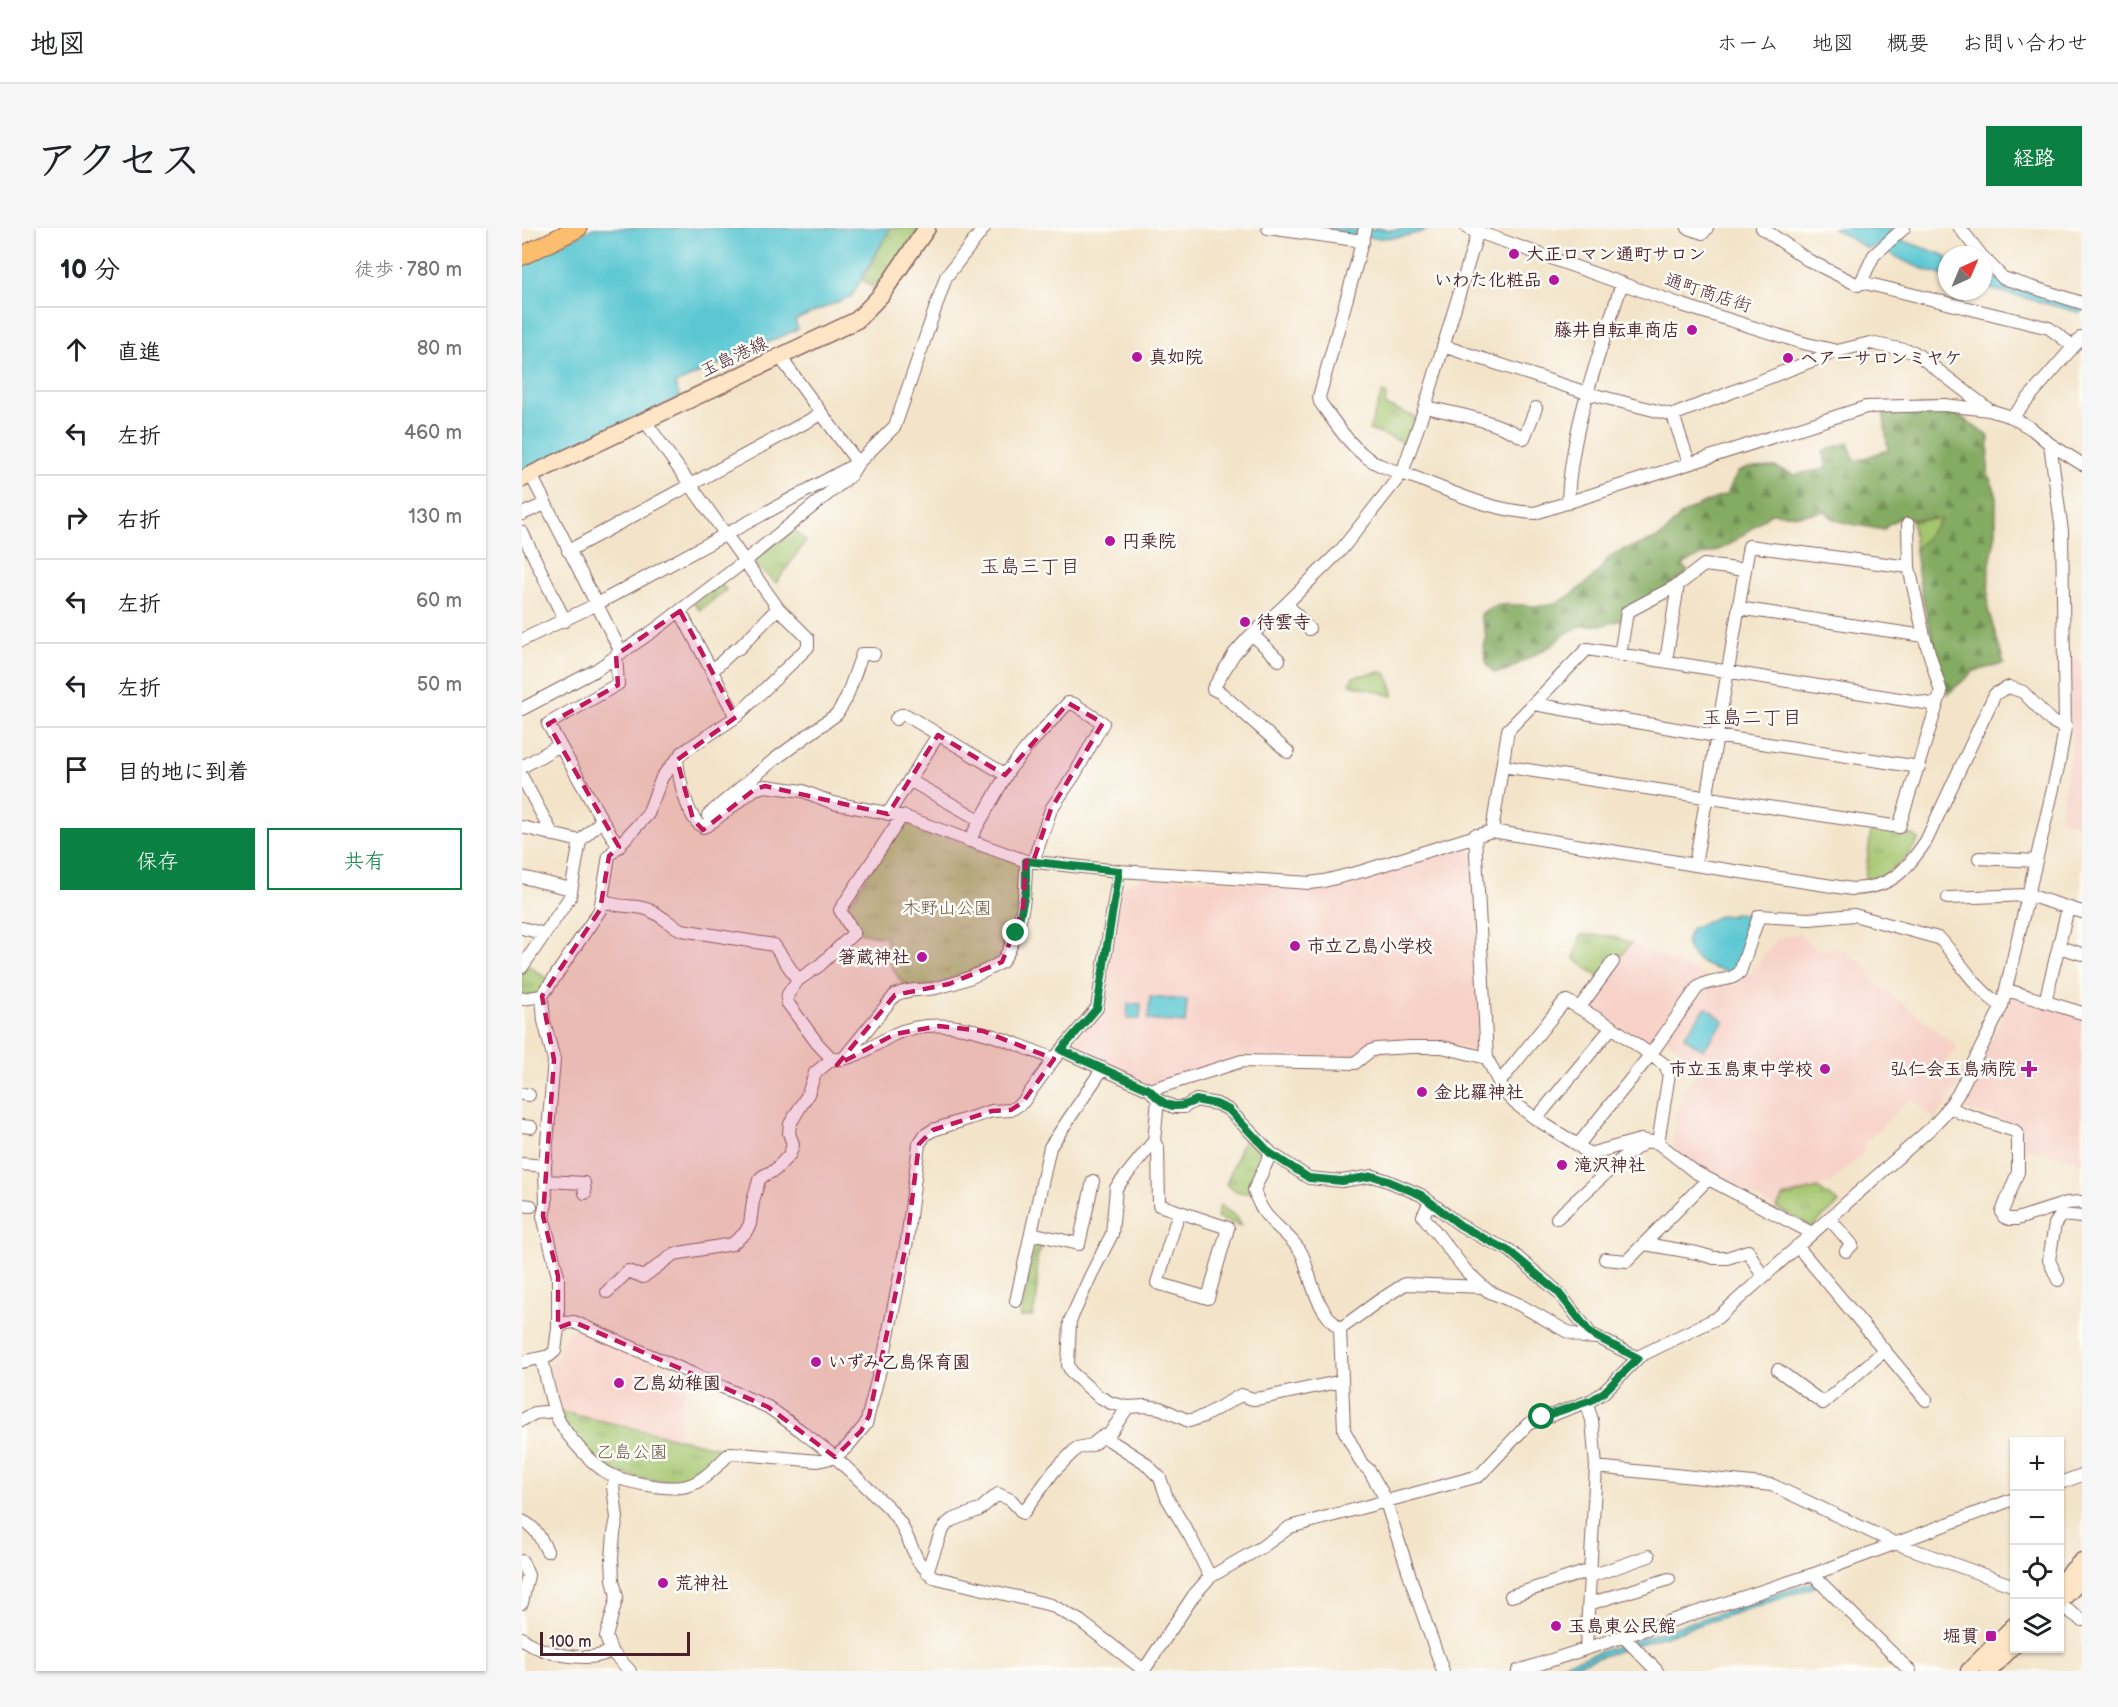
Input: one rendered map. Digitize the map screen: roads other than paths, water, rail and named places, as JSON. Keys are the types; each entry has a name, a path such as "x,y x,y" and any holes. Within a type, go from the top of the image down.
{"main road":[{"path":"522,256 578,228"},
{"name":"玉島港線","path":"526,477 857,320 881,295 927,228"},
{"path":"2064,1579 2082,1561"},
{"path":"2064,1599 2082,1579"},
{"path":"1969,1671 2010,1630"},
{"path":"1989,1671 2010,1649"}],"street":[{"path":"522,709 596,670 656,629 850,476 858,463 895,426 946,277 984,228"},
{"path":"1268,228 1364,233 1319,397 1320,402 1366,457 1485,504 1535,513 1866,407 1944,405 1989,410 2012,417 2082,464"},
{"path":"1688,228 1703,233 1707,228"},
{"path":"1762,228 1808,260 1858,285"},
{"path":"1960,228 1974,246"},
{"path":"1288,752 1221,693 1213,689 1233,654 1341,550 1402,473 1443,346 1473,230"},
{"name":"通町商店街","path":"1473,230 1682,305 1803,343 1837,351"},
{"path":"1902,230 1874,255 1861,282 2049,328 2078,341 2012,417"},
{"path":"1992,266 2003,278 2082,303"},
{"path":"1568,503 1568,479 1572,454 1587,393 1622,283"},
{"path":"1443,346 1587,393 1673,415 1837,351 1870,343 1914,352 1989,410"},
{"path":"780,357 858,463"},
{"path":"1425,407 1469,416 1524,438 1536,408"},
{"path":"568,551 821,414"},
{"path":"1673,415 1689,463"},
{"path":"522,1362 542,1359 555,1351 558,1328 558,1276 543,1216 546,1203 545,1166 554,1060 544,1021 542,996 600,910 609,856 648,814 662,777 683,752 736,717 808,647 808,638 778,608 645,421"},
{"path":"558,1328 566,1323 574,1322 768,1407 835,1457 889,1508 901,1524 918,1561 933,1577 1051,1605 1080,1621 1145,1670 1194,1595 1210,1577 1262,1547 1290,1527 1479,1476 1528,1424 1586,1402 1604,1392 1638,1358 1717,1318 1930,1129 1958,1094 2002,1006 2007,990 2065,728 2062,531 2050,444"},
{"path":"522,640 565,621 858,463"},
{"path":"526,477 545,504 618,654 618,684 549,724 619,847"},
{"path":"522,514 545,504"},
{"path":"1502,766 1899,827 1941,692 1924,636 1909,567 1908,524"},
{"path":"522,532 565,621"},
{"path":"1695,866 1749,546 1909,567"},
{"path":"1620,655 1627,612 1678,585 1704,565 1745,570"},
{"path":"1666,662 1678,585"},
{"path":"1287,604 1309,629"},
{"path":"712,671 739,648 778,608"},
{"path":"1738,608 1924,636"},
{"path":"680,611 736,717"},
{"path":"1252,634 1279,660"},
{"path":"1492,831 1508,730 1587,649 1937,705"},
{"path":"698,824 775,759 837,714 846,699 862,654 874,654"},
{"path":"676,760 693,819 703,827 755,789 765,786 803,791 833,803 902,816 1030,861 1119,871 1317,882 1363,871 1492,831 1695,866 1852,889 1878,886 1903,872 1926,842 1995,694 2009,687 2023,692 2050,721 2065,728"},
{"path":"838,1059 895,994 901,991 942,986 1002,962 1016,933 1023,909 1030,861 1051,809 1076,774 1103,723 1074,704 1068,703 1028,746 1006,776 969,841"},
{"path":"1534,704 1716,736 1919,767"},
{"path":"896,719 901,715 906,715 1006,776"},
{"path":"888,814 938,735"},
{"path":"522,767 560,745"},
{"path":"522,777 553,835"},
{"path":"909,780 980,820"},
{"path":"838,1059 817,1044 787,1002 788,994 798,980 820,965 854,933 840,910 902,816"},
{"path":"522,967 570,897 580,841 602,820"},
{"path":"522,827 580,841"},
{"path":"1475,835 1487,1058 1507,1095 1536,1119 1589,1154 1640,1140 1652,1142 1695,1172 1812,1233"},
{"path":"1979,858 2036,861"},
{"path":"542,1359 555,1411 564,1430 604,1471 616,1477 659,1486 682,1487 700,1479 730,1453 818,1461 835,1457 861,1431 869,1416 907,1241 919,1144 933,1130 992,1111 1011,1110 1023,1102 1058,1054 1097,1008 1119,871"},
{"path":"522,877 571,889"},
{"path":"1948,898 2028,895 2082,912"},
{"path":"603,899 610,905 648,909 670,925 682,930 774,945 798,980"},
{"path":"2045,1002 2068,908"},
{"path":"1578,1145 1651,1054 1690,996 1701,985 1710,981 1732,978 1740,972 1759,916 1809,919 1854,915 1938,938 1984,992 2002,1006"},
{"path":"522,928 545,934"},
{"path":"2059,947 2082,954"},
{"path":"1580,1006 1613,962"},
{"path":"2007,990 2082,1013"},
{"path":"522,999 542,996"},
{"path":"1499,1083 1567,1001 1580,1006 1651,1054 1665,1065 1669,1074 1652,1142 1625,1156 1557,1218"},
{"path":"606,1292 628,1271 643,1277 674,1254 732,1245 745,1233 750,1224 759,1180 775,1170 790,1155 793,1144 789,1133 790,1124 808,1094 815,1073 838,1059 861,1053 895,1034 914,1028 939,1026 983,1031 1103,1068 1174,1107 1184,1107 1196,1100 1216,1104 1229,1110 1270,1153 1309,1178 1342,1181 1373,1176 1421,1195 1460,1225 1516,1256 1558,1292 1591,1334 1638,1358"},
{"path":"1536,1119 1612,1027"},
{"path":"1154,1095 1242,1061 1355,1063 1370,1051 1410,1047 1442,1047 1487,1058"},
{"path":"1016,1301 1050,1147 1103,1068"},
{"path":"1154,1095 1154,1141 1158,1149 1159,1205 1228,1228 1208,1298 1157,1282 1179,1212"},
{"path":"1949,1106 1961,1113 2015,1131 2018,1136 2018,1172 2002,1212 2004,1217 2009,1220 2017,1219 2067,1203 2082,1202"},
{"path":"1154,1141 1116,1188 1112,1234 1070,1321 1068,1365 1072,1372 1098,1396 1111,1403 1128,1407 1160,1408 1189,1421 1204,1416 1232,1398 1241,1395 1253,1399 1262,1398 1342,1380"},
{"path":"1270,1153 1254,1190 1259,1205 1263,1213 1299,1248 1319,1304 1326,1316 1340,1329 1344,1430 1362,1464 1369,1470 1384,1497 1443,1671"},
{"path":"522,1164 545,1166"},
{"path":"1605,1259 1627,1261 1708,1179"},
{"path":"546,1181 584,1182 585,1193"},
{"path":"1031,1233 1079,1244 1093,1181"},
{"path":"1430,1202 1423,1216 1461,1264 1484,1287 1566,1331 1583,1337 1604,1340"},
{"path":"2058,1280 2049,1260 2055,1224 2061,1215 2082,1217"},
{"path":"1829,1218 1852,1245 1846,1251"},
{"path":"1645,1244 1697,1252 1714,1258 1727,1258 1748,1251 1764,1277"},
{"path":"1797,1246 1926,1400"},
{"path":"1340,1329 1405,1284 1484,1287"},
{"path":"1778,1370 1823,1403 1884,1351"},
{"path":"1586,1402 1592,1420 1596,1467 1586,1648"},
{"path":"1106,1439 1128,1407"},
{"path":"522,1420 535,1413 555,1411"},
{"path":"927,1572 941,1532 952,1520 979,1510 998,1494 1011,1500 1023,1513 1054,1471 1077,1448 1092,1445 1102,1436 1144,1462 1160,1478 1167,1498 1191,1538 1210,1577"},
{"path":"1596,1467 1772,1485 1895,1543 2010,1585"},
{"path":"2064,1482 2082,1475"},
{"path":"616,1477 613,1487 618,1518 612,1558 617,1597 606,1637 611,1651 630,1671"},
{"path":"1518,1671 1814,1574 2010,1500"},
{"path":"522,1521 527,1523 540,1537 547,1551"},
{"path":"1511,1596 1649,1556"},
{"path":"522,1561 528,1575 522,1603"},
{"path":"1814,1574 1910,1671"},
{"path":"1589,1604 1669,1579"},
{"path":"2064,1606 2082,1620"},
{"path":"1623,1636 1657,1671"},
{"path":"522,1638 531,1646 566,1655 603,1656 611,1651"}],"water":[{"path":"593,228 890,228 852,296 795,320 798,329 675,384 680,397 522,472 522,265"},
{"path":"1293,228 1339,228 1368,231 1378,228 1388,230 1432,228 1416,234 1381,238 1345,236"},
{"path":"1833,228 1890,228 1901,240 1938,253 1938,274 1902,260 1878,245 1868,249"},
{"path":"1992,277 2082,306 2082,313 1992,289"},
{"path":"1738,913 1755,917 1738,972 1718,969 1699,961 1688,947 1687,938 1692,928 1721,915 1730,916"},
{"path":"1150,997 1187,1000 1185,1023 1148,1020"},
{"path":"1128,1004 1141,1004 1140,1019 1127,1019"},
{"path":"1706,1007 1724,1021 1703,1050 1684,1037"},
{"path":"1814,1582 1815,1587 1557,1671 1541,1671"}],"place":[{"name":"大正ロマン通町サロン","path":"1514,254"},
{"name":"いわた化粧品","path":"1554,280"},
{"name":"藤井自転車商店","path":"1692,330"},
{"name":"真如院","path":"1137,357"},
{"name":"ヘアーサロンミヤケ","path":"1788,358"},
{"name":"円乗院","path":"1110,541"},
{"name":"待雲寺","path":"1245,622"},
{"name":"市立乙島小学校","path":"1295,946"},
{"name":"箸蔵神社","path":"922,957"},
{"name":"市立玉島東中学校","path":"1825,1069"},
{"name":"弘仁会玉島病院","path":"2029,1069"},
{"name":"金比羅神社","path":"1422,1092"},
{"name":"滝沢神社","path":"1562,1165"},
{"name":"いずみ乙島保育園","path":"816,1362"},
{"name":"乙島幼稚園","path":"619,1383"},
{"name":"荒神社","path":"663,1583"},
{"name":"玉島東公民館","path":"1556,1626"},
{"name":"堀貫","path":"1991,1636"}],"district":[{"name":"玉島三丁目","path":"1030,567"},
{"name":"玉島二丁目","path":"1752,718"}],"park label":[{"name":"木野山公園","path":"947,908"},
{"name":"乙島公園","path":"632,1452"}]}
